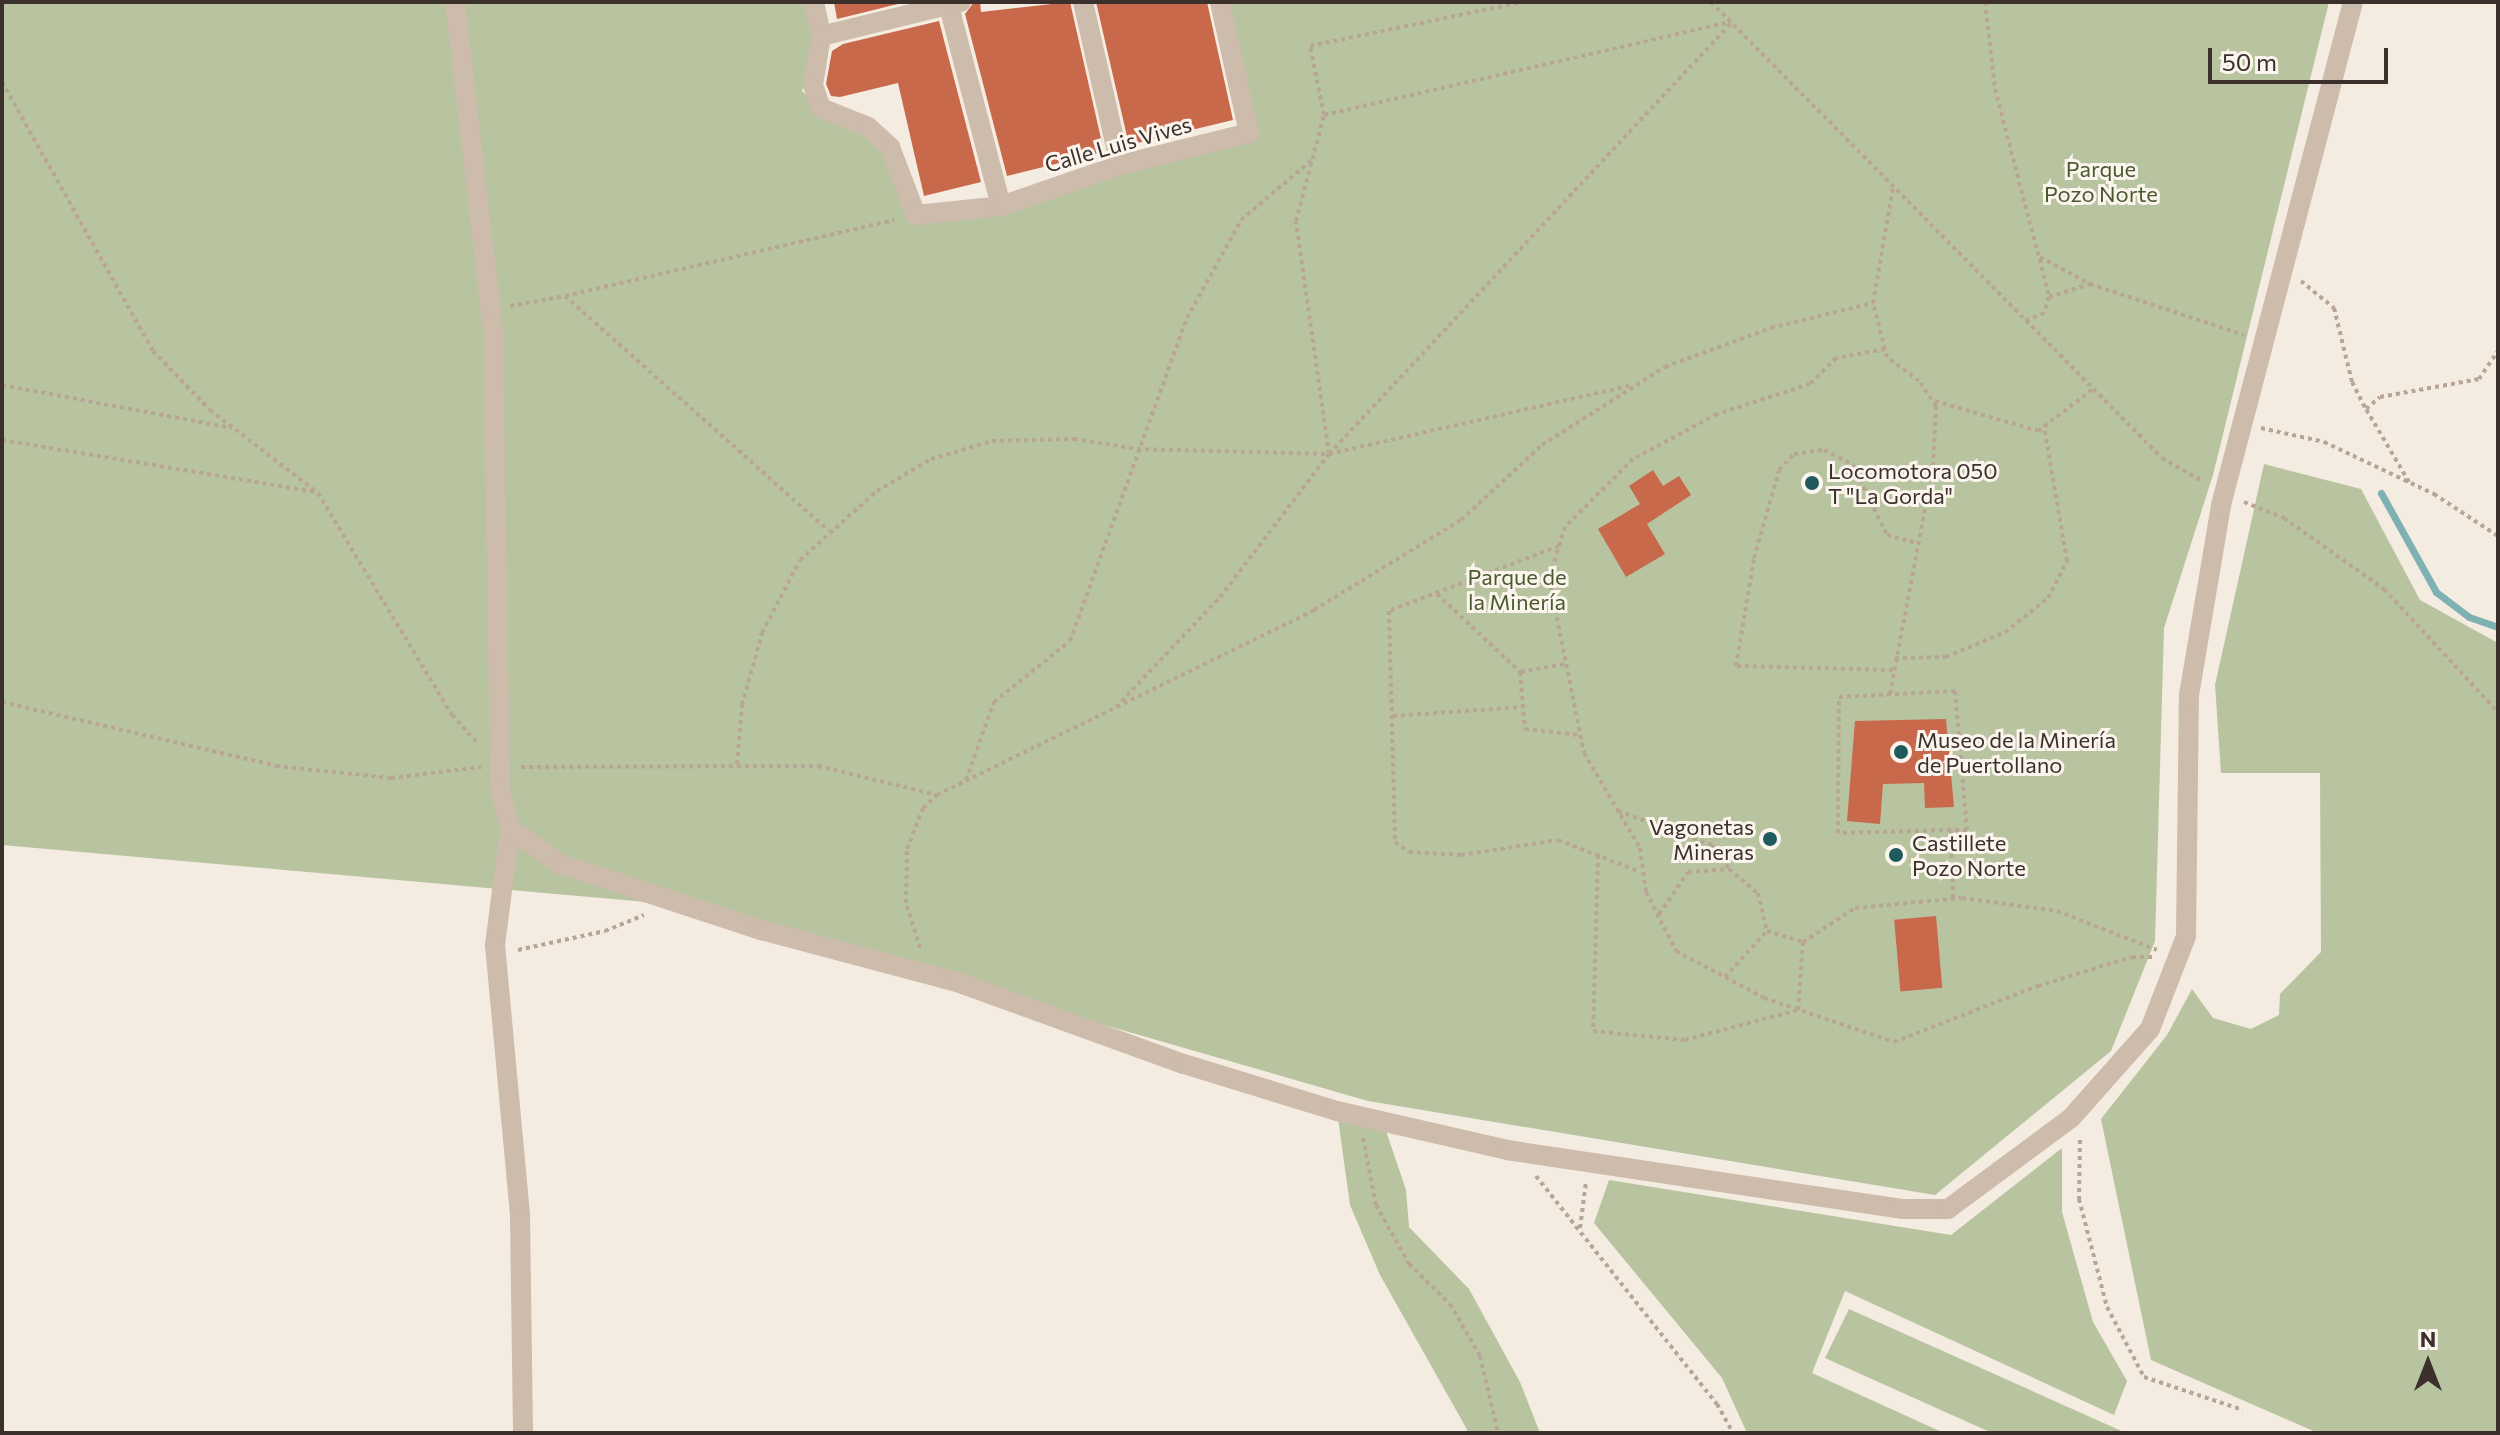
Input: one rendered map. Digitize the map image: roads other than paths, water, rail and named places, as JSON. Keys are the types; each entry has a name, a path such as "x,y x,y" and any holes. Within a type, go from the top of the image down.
{"street":[{"path":"455,2 491,309 499,767 510,828 496,958 520,1216 523,1433"},
{"path":"814,2 821,36 952,3 1001,206"},
{"path":"1083,2 1120,165"},
{"name":"Calle Luis Vives","path":"821,36 813,85 821,108 868,127 890,147 916,215 1001,206 1120,165 1249,133 1220,2"},
{"path":"510,828 560,864 664,898 934,976 1184,1064 1359,1116 1524,1152 1902,1209 1948,1209 2082,1105 2150,1029 2186,936 2189,695 2225,493 2353,2"}],"waterway":[{"path":"2381,493 2436,592 2469,617 2498,627"}],"place":[{"name":"Locomotora 050 T \"La Gorda\"","path":"1812,483"},
{"name":"Museo de la Minería de Puertollano","path":"1901,752"},
{"name":"Vagonetas Mineras","path":"1770,839"},
{"name":"Castillete Pozo Norte","path":"1896,855"}],"park label":[{"name":"Parque Pozo Norte","path":"2101,180"},
{"name":"Parque de la Minería","path":"1517,588"}]}
